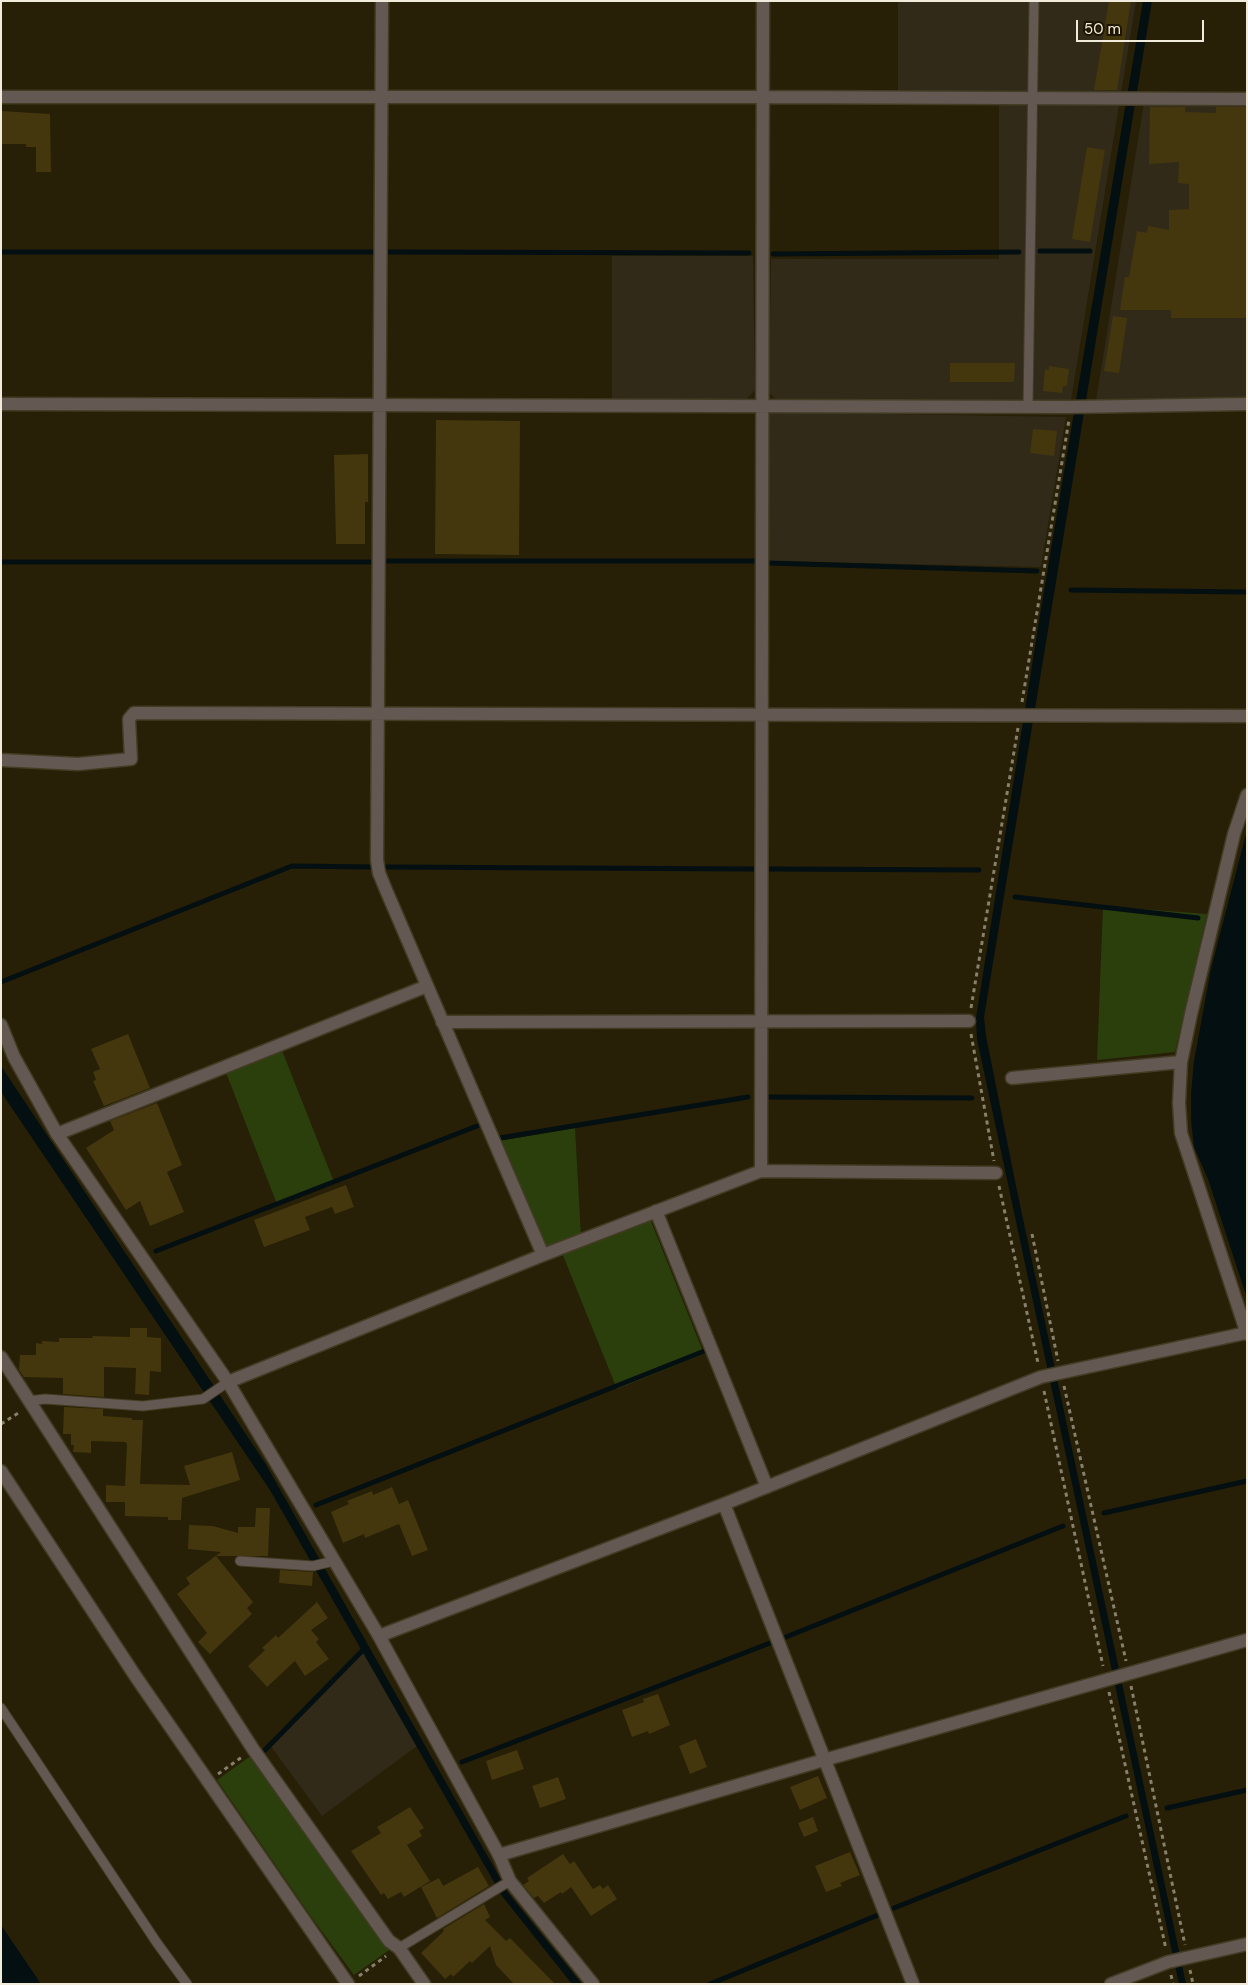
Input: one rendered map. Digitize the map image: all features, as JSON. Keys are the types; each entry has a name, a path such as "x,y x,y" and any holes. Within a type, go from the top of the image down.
{"street":[{"path":"382,1 377,860 379,873 543,1255"},
{"path":"760,1171 763,1"},
{"path":"1,97 763,96 1247,99"},
{"path":"1,404 1071,407 1247,404"},
{"path":"1,760 78,764 131,759 129,719 134,714 1020,714 1247,716"},
{"path":"378,1636 724,1504 1051,1375 1246,1334 1181,1133 1179,1103 1181,1062 1234,834 1247,795"},
{"path":"57,1134 427,986"},
{"path":"442,1022 969,1021"},
{"path":"1,1025 14,1056 57,1134 228,1382 330,1562 378,1636 499,1855 508,1883 593,1984"},
{"path":"1012,1078 1181,1062"},
{"path":"228,1382 543,1255 760,1171 996,1173"},
{"path":"656,1212 767,1487"},
{"path":"1,1358 253,1749 389,1941 399,1948 424,1984"},
{"path":"1,1471 136,1677 348,1983"},
{"path":"724,1504 913,1984"},
{"path":"499,1855 824,1760 1247,1640"},
{"path":"1111,1984 1168,1962 1247,1944"}],"lane":[{"path":"1028,406 1034,1"},
{"path":"29,1403 46,1399 143,1406 203,1399 228,1382"},
{"path":"240,1561 313,1566 330,1562"},
{"path":"1,1708 157,1943 188,1984"},
{"path":"399,1948 508,1883"}],"path":[{"path":"1071,407 969,1021 996,1173 1129,1674 1193,1984"},
{"path":"1032,1234 1051,1375 1106,1680 1173,1984"},
{"path":"1,1424 29,1403"},
{"path":"208,1781 253,1749"},
{"path":"348,1983 399,1948"}],"shaded area":[{"path":"898,1 1136,1 1071,400 775,399 769,392 771,259 999,259 999,94 898,93"},
{"path":"1143,1 1152,1 984,1017 986,1036 1016,1186 1186,1984 1179,1984 977,1039 976,1018 1040,615"},
{"path":"1247,101 1247,400 1096,401 1144,102"},
{"path":"612,256 753,256 755,390 745,400 612,399"},
{"path":"771,412 1066,417 1041,567 766,561 766,418"},
{"path":"1247,830 1247,1298 1208,1179 1194,1147 1191,1094 1194,1061 1211,969"},
{"path":"1,1066 265,1463 509,1894 582,1984 572,1984 502,1896 270,1490 1,1092"},
{"path":"363,1650 417,1746 322,1816 270,1745"},
{"path":"1,1925 41,1984 1,1984"}],"green space":[{"path":"1103,906 1207,914 1175,1052 1097,1060"},
{"path":"281,1048 334,1182 277,1204 225,1070"},
{"path":"575,1128 581,1236 546,1248 499,1141"},
{"path":"650,1219 704,1354 617,1389 562,1253"},
{"path":"252,1755 336,1878 386,1943 392,1948 354,1975 312,1918 217,1780"}],"building":[{"path":"1109,1 1131,1 1117,90 1094,90"},
{"path":"1150,107 1185,107 1185,112 1216,113 1216,107 1247,107 1247,318 1171,318 1171,310 1120,310 1125,277 1129,277 1137,231 1147,233 1148,226 1169,230 1169,210 1189,209 1189,184 1178,183 1179,162 1149,164"},
{"path":"1,111 50,114 51,172 36,172 36,147 26,147 26,144 1,144"},
{"path":"1087,147 1105,150 1090,242 1072,239"},
{"path":"1113,316 1127,318 1119,373 1104,371"},
{"path":"950,363 1015,363 1014,382 950,382"},
{"path":"1049,366 1069,369 1067,386 1063,386 1062,393 1043,391 1045,369 1049,370"},
{"path":"436,420 520,421 519,555 435,554"},
{"path":"1033,429 1057,431 1054,456 1030,453"},
{"path":"368,454 368,502 365,502 365,544 336,544 334,455"},
{"path":"128,1034 150,1088 104,1106 93,1081 96,1080 93,1072 100,1069 91,1049"},
{"path":"157,1103 182,1165 167,1172 184,1212 150,1226 140,1201 126,1210 86,1148 114,1130 110,1121"},
{"path":"346,1185 354,1207 335,1214 332,1207 305,1217 310,1230 264,1247 254,1220"},
{"path":"130,1328 147,1328 147,1337 161,1338 161,1372 150,1371 149,1395 135,1394 136,1368 104,1367 104,1397 63,1394 63,1378 24,1377 19,1370 20,1355 36,1355 36,1343 42,1344 42,1341 59,1342 59,1338 92,1338 93,1336 130,1337"},
{"path":"64,1407 103,1409 103,1416 143,1420 140,1484 190,1485 184,1466 232,1452 240,1480 182,1498 181,1520 168,1520 168,1517 125,1516 125,1502 106,1502 106,1485 125,1486 127,1444 125,1442 91,1441 91,1453 73,1452 74,1445 71,1445 71,1434 63,1434"},
{"path":"392,1487 399,1504 408,1500 428,1550 412,1556 399,1524 365,1538 364,1534 343,1543 331,1512 349,1504 347,1501 372,1491 373,1495"},
{"path":"256,1508 270,1508 268,1556 216,1556 253,1602 247,1608 252,1614 210,1654 198,1642 207,1633 177,1594 190,1584 186,1578 221,1552 188,1549 189,1525 213,1526 238,1533 238,1527 255,1527"},
{"path":"280,1570 313,1572 312,1586 279,1583"},
{"path":"317,1602 328,1618 311,1630 319,1639 316,1642 329,1659 305,1676 295,1661 267,1687 248,1666 265,1650 262,1648 276,1635 278,1638"},
{"path":"658,1694 670,1725 649,1734 648,1731 632,1737 622,1710 644,1702 643,1699"},
{"path":"696,1739 707,1767 690,1774 679,1746"},
{"path":"517,1750 524,1769 492,1780 486,1761"},
{"path":"818,1776 827,1798 800,1810 790,1787"},
{"path":"558,1777 566,1799 540,1808 532,1786"},
{"path":"410,1807 424,1828 419,1831 422,1836 407,1845 430,1881 404,1897 401,1892 388,1899 384,1893 381,1895 351,1851 381,1833 377,1827"},
{"path":"813,1817 818,1831 804,1837 798,1823"},
{"path":"850,1852 860,1875 840,1883 842,1886 826,1892 815,1866"},
{"path":"563,1854 570,1864 574,1861 593,1889 600,1885 603,1889 608,1885 617,1899 591,1916 571,1887 544,1903 538,1896 534,1898 523,1885 529,1881 527,1878"},
{"path":"478,1867 489,1886 437,1918 421,1887 439,1878 443,1886"},
{"path":"484,1904 490,1917 485,1920 506,1941 510,1938 555,1984 514,1984 496,1965 490,1946 453,1977 451,1974 445,1979 421,1953 444,1931 443,1929"}],"waterway":[{"path":"1040,251 1090,251"},
{"path":"1,252 374,252"},
{"path":"389,252 749,253"},
{"path":"773,254 1019,252"},
{"path":"386,561 757,561"},
{"path":"1,562 374,562"},
{"path":"768,563 1037,571"},
{"path":"1071,590 1247,592"},
{"path":"1,982 292,866 371,867"},
{"path":"383,867 754,869"},
{"path":"769,869 979,870"},
{"path":"1015,897 1198,918"},
{"path":"500,1138 748,1097"},
{"path":"767,1097 972,1098"},
{"path":"156,1251 477,1126"},
{"path":"316,1505 707,1350"},
{"path":"1104,1513 1247,1481"},
{"path":"781,1639 1063,1526"},
{"path":"462,1762 770,1643"},
{"path":"265,1750 363,1650"},
{"path":"1167,1808 1247,1790"},
{"path":"894,1908 1126,1816"},
{"path":"710,1984 878,1915"}]}
